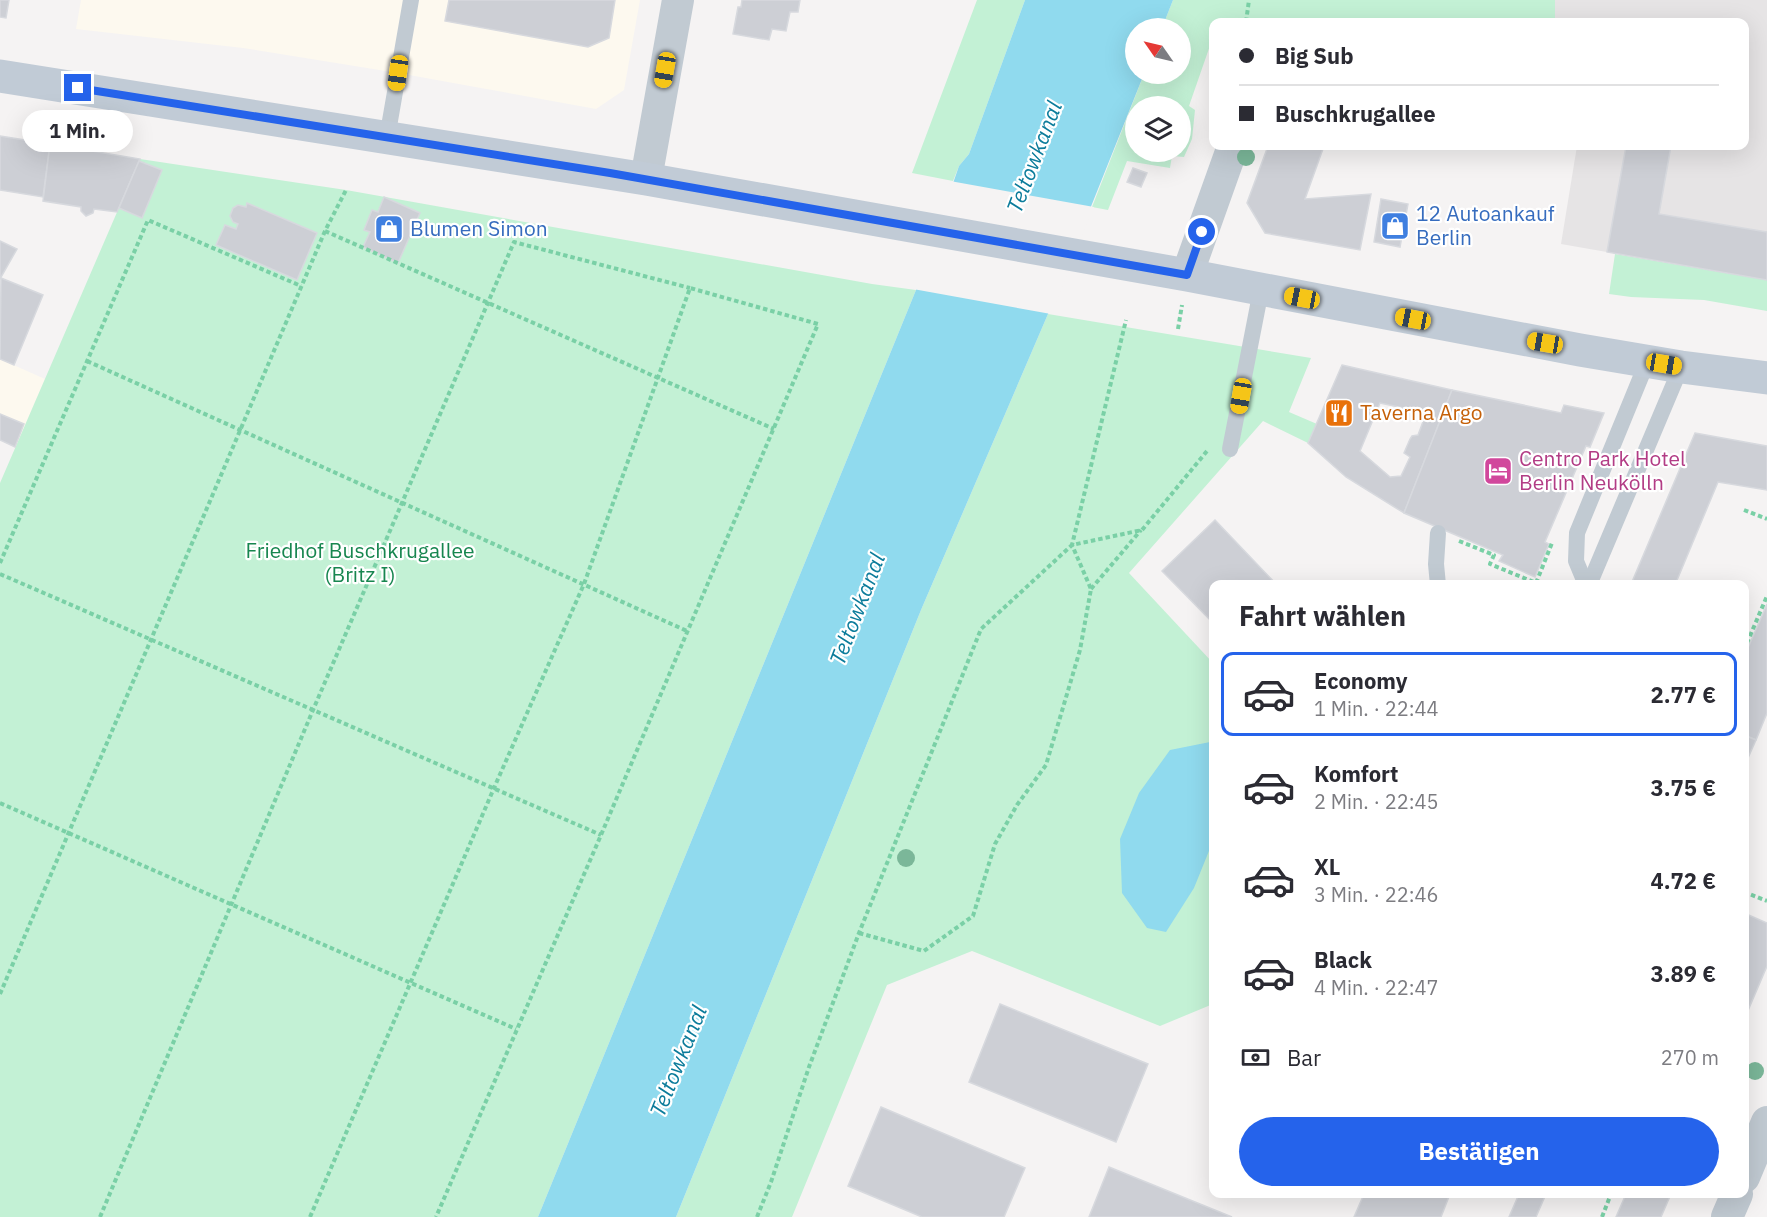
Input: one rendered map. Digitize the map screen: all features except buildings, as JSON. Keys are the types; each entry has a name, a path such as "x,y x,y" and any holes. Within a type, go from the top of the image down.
{"main road":[{"path":"0,76 646,179 1187,275 1647,362 1767,378"}],"street":[{"path":"646,179 678,0"},
{"path":"1187,275 1232,150"},
{"path":"1749,1180 1767,1122"},
{"path":"1727,1217 1738,1198"}],"lane":[{"path":"387,138 411,0"},
{"path":"1230,449 1261,290"},
{"path":"1586,580 1576,561 1577,533 1647,362"},
{"path":"1590,580 1681,367"},
{"path":"1438,532 1438,580"}],"path":[{"path":"1247,18 1250,0"},
{"path":"0,994 301,286 346,190"},
{"path":"0,562 148,220 301,286"},
{"path":"325,231 774,429"},
{"path":"100,1217 313,710 514,242 818,324 436,1217"},
{"path":"310,1217 584,584 690,288"},
{"path":"1091,589 1072,545 1126,320"},
{"path":"87,360 687,631"},
{"path":"859,933 924,951 973,916 995,844 1017,805 1046,765 1080,650 1091,589 1238,414"},
{"path":"1744,510 1767,519"},
{"path":"757,1217 859,933 981,629 1072,545 1142,530"},
{"path":"1438,532 1494,555 1490,564 1529,580"},
{"path":"1537,580 1554,540"},
{"path":"0,573 601,835"},
{"path":"1749,638 1767,596"},
{"path":"0,803 516,1029"},
{"path":"1749,894 1767,901"},
{"path":"1602,1217 1609,1198"}],"shaded area":[{"path":"81,0 640,0 624,90 596,109 243,48 76,29"},
{"path":"1555,0 1767,0 1767,280 1561,244 1576,150 1749,150 1749,18 1555,18"},
{"path":"0,359 45,379 16,447 0,440"}],"green space":[{"path":"977,0 1025,0 969,154 959,166 953,181 912,173"},
{"path":"1173,0 1555,0 1555,18 1209,18 1209,48 1191,100 1191,96 1135,96 1140,84 1191,84 1191,18 1166,18"},
{"path":"1191,107 1195,110 1191,141"},
{"path":"1125,123 1127,162 1108,210 1092,207"},
{"name":"Friedhof Buschkrugallee (Britz I)","path":"140,159 346,190 916,290 538,1217 0,1217 0,483"},
{"path":"1133,162 1171,162 1170,168"},
{"path":"1615,254 1767,280 1767,311 1704,300 1609,294"},
{"path":"1048,314 1311,358 1289,412 1317,424 1308,443 1263,421 1129,573 1209,659 1209,1006 1160,1026 972,951 887,985 792,1217 676,1217 921,610"}],"water":[{"name":"Teltowkanal","path":"1025,0 1173,0 1166,18 1125,18 1125,84 1140,84 1135,96 1125,96 1125,122 1048,314 921,610 676,1217 538,1217 916,290 959,166 969,154"},
{"path":"1209,742 1209,851 1194,888 1166,932 1147,928 1122,893 1120,839 1139,793 1170,750"}],"pier":[{"path":"950,181 1094,207 1051,314 913,289"}],"place":[{"name":"12 Autoankauf Berlin","path":"1395,226"},
{"name":"Blumen Simon","path":"389,229"},
{"name":"Taverna Argo","path":"1339,413"},
{"name":"Centro Park Hotel Berlin Neukölln","path":"1498,471"}],"route":[{"path":"78,88 610,173 1187,275 1202,232"}]}
